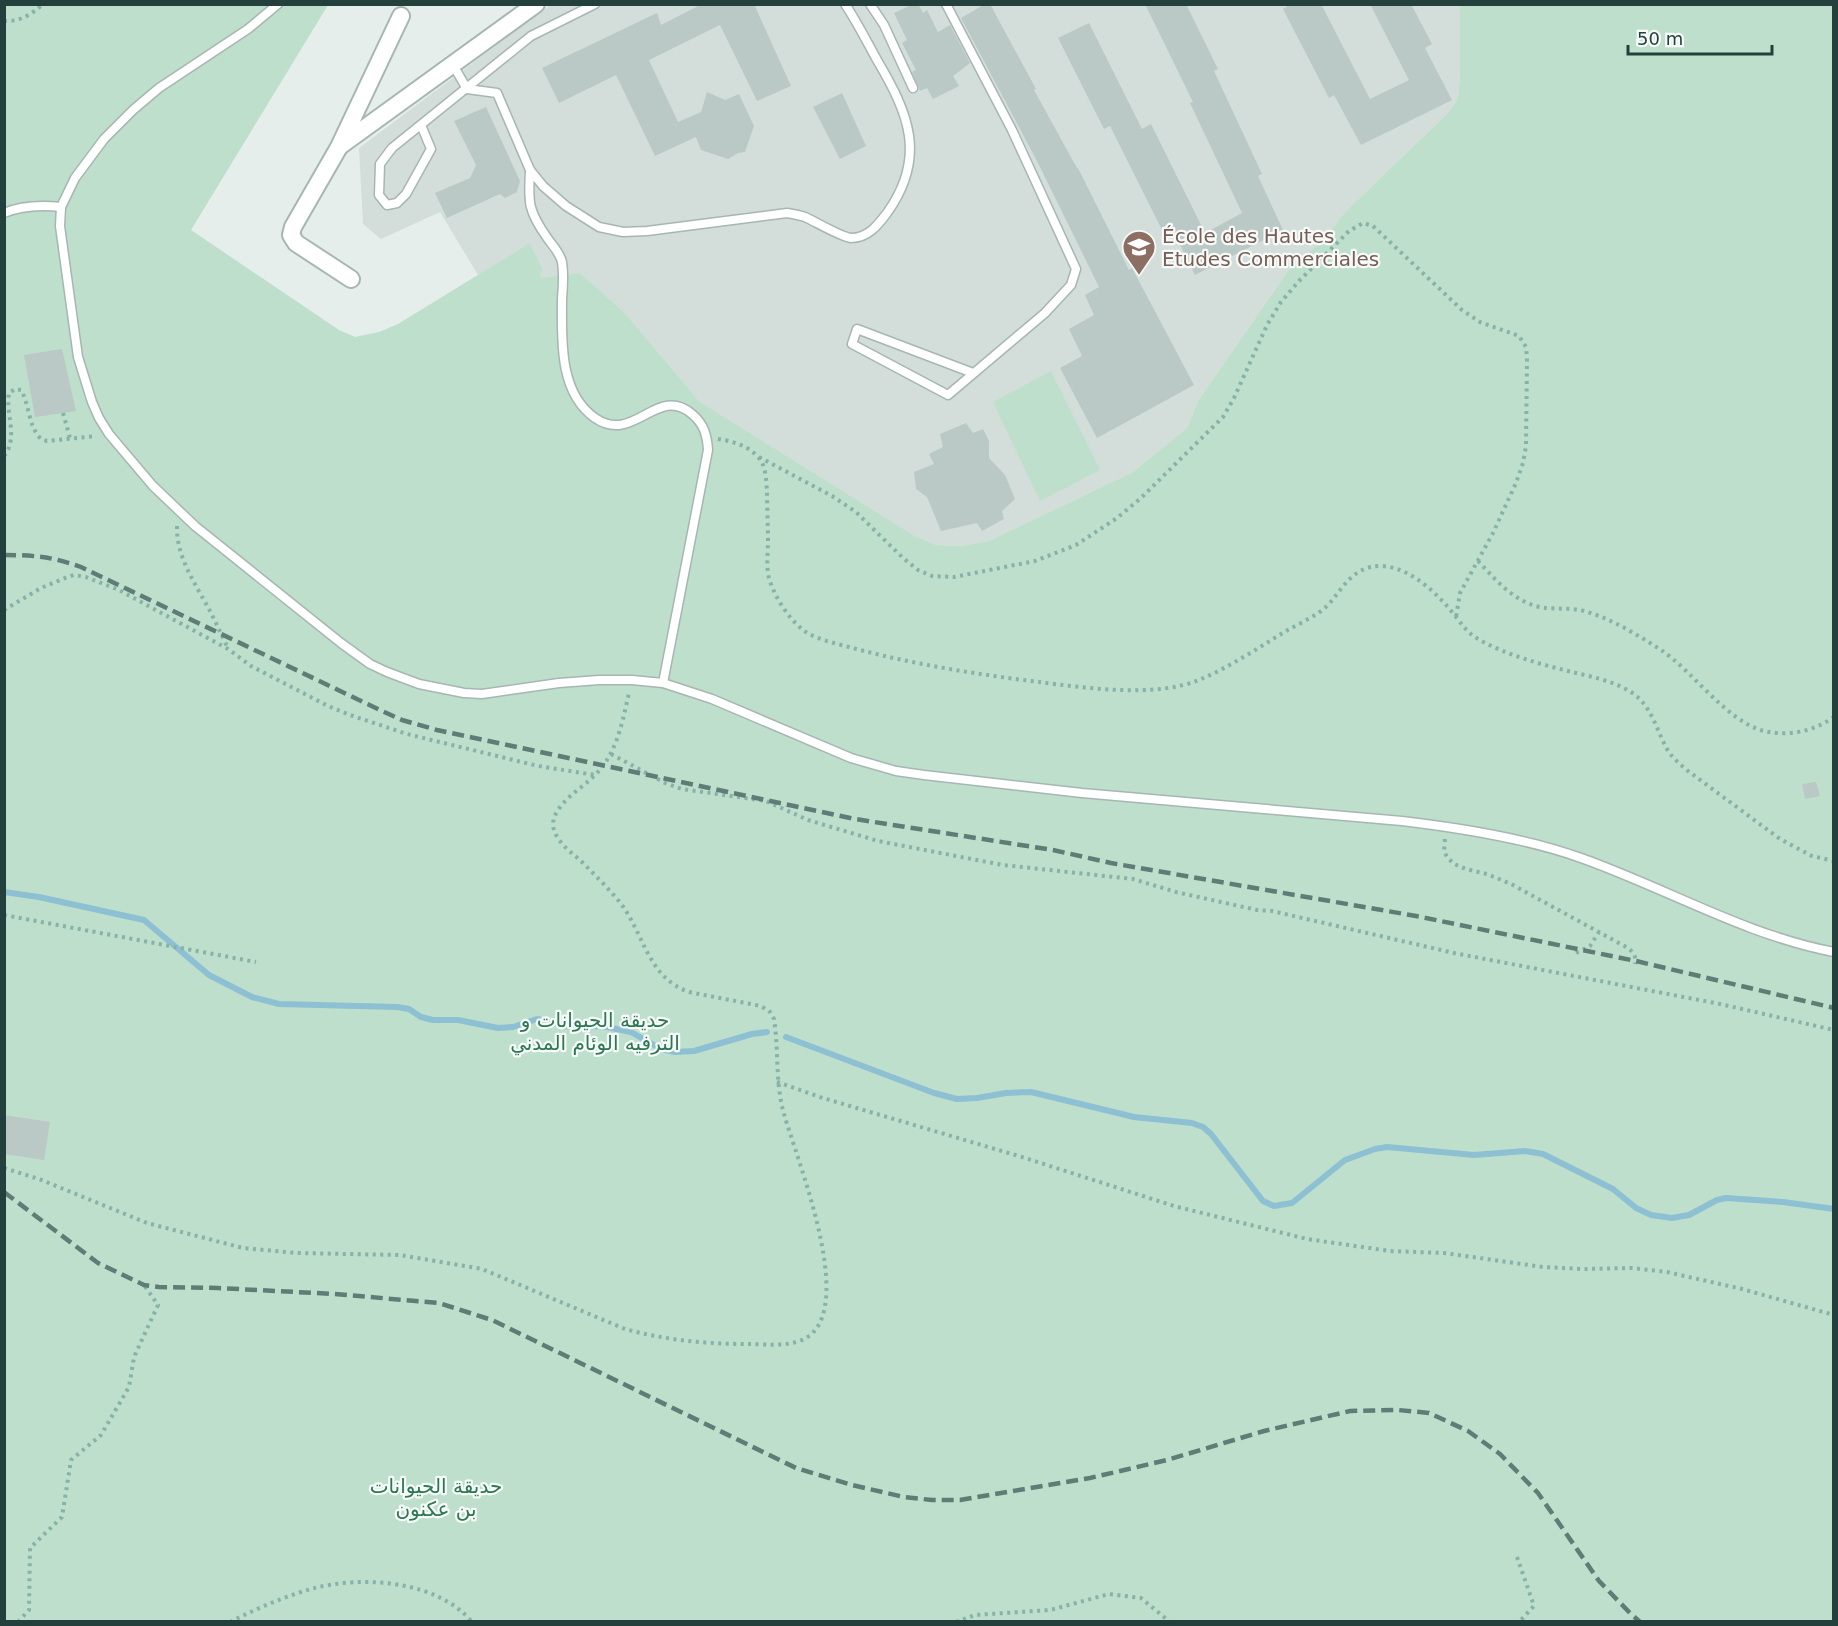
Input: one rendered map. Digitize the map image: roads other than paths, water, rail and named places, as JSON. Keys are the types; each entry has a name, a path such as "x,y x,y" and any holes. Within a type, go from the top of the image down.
{"street":[{"path":"339,147 536,4"},
{"path":"351,279 296,243 291,236 293,227 339,147 401,16"}],"lane":[{"path":"278,4 248,29 159,87 104,139 75,178 61,207 60,226 78,357 99,418 109,434 153,486 195,526 370,664 419,684 482,694 599,680 663,683 712,699 851,758 896,771 1082,793 1443,826 1577,856 1743,925 1786,940 1833,952"},
{"path":"421,126 431,149 406,194 397,203 387,205 379,195 380,164 392,148 531,36 595,4"},
{"path":"453,65 468,88 497,93 530,170 543,186 566,206 599,226 623,232 647,231 787,213 803,216 849,238 864,235 876,227 899,195 908,170 910,147 907,122 896,92 845,4"},
{"path":"870,4 884,25 913,88"},
{"path":"946,4 1012,130 1076,268 1071,285 1046,313 948,395 852,344 857,329 973,373"},
{"path":"530,170 528,197 533,216 561,260 565,363 576,398 596,419 619,425 629,424 660,407 679,406 694,416 707,438 708,450 663,683"},
{"path":"4,213 25,207 45,205 61,207"}],"waterway":[{"path":"4,892 39,897 144,920 209,975 252,997 279,1004 397,1007 409,1009 421,1017 433,1020 458,1020 498,1028 513,1027 537,1019 570,1027 602,1026 631,1032 661,1049 675,1052 694,1051 752,1034 767,1032"},
{"path":"786,1037 934,1093 957,1099 1031,1092 1134,1117 1192,1123 1203,1127 1211,1134 1263,1201 1274,1206 1292,1203 1345,1160 1387,1147 1474,1155 1525,1151 1543,1154 1613,1189 1636,1208 1651,1215 1672,1218 1689,1215 1717,1200 1726,1198 1834,1209"}],"railway":[{"path":"4,555 44,557 81,567 380,710 402,720 437,730 855,819 1053,850 1111,863 1416,916 1636,961 1834,1008"},
{"path":"4,1192 98,1263 144,1285 335,1294 439,1303 492,1320 796,1468 852,1485 904,1497 960,1500 1090,1478 1167,1460 1264,1431 1350,1411 1398,1410 1429,1413 1468,1431 1500,1454 1538,1493 1599,1581 1640,1622"}],"place":[{"name":"École des Hautes Etudes Commerciales","path":"1139,276"}],"park label":[{"name":"حديقة الحيوانات و الترفيه الوئام المدني","path":"595,1032"},
{"name":"حديقة الحيوانات بن عكنون","path":"436,1498"}]}
